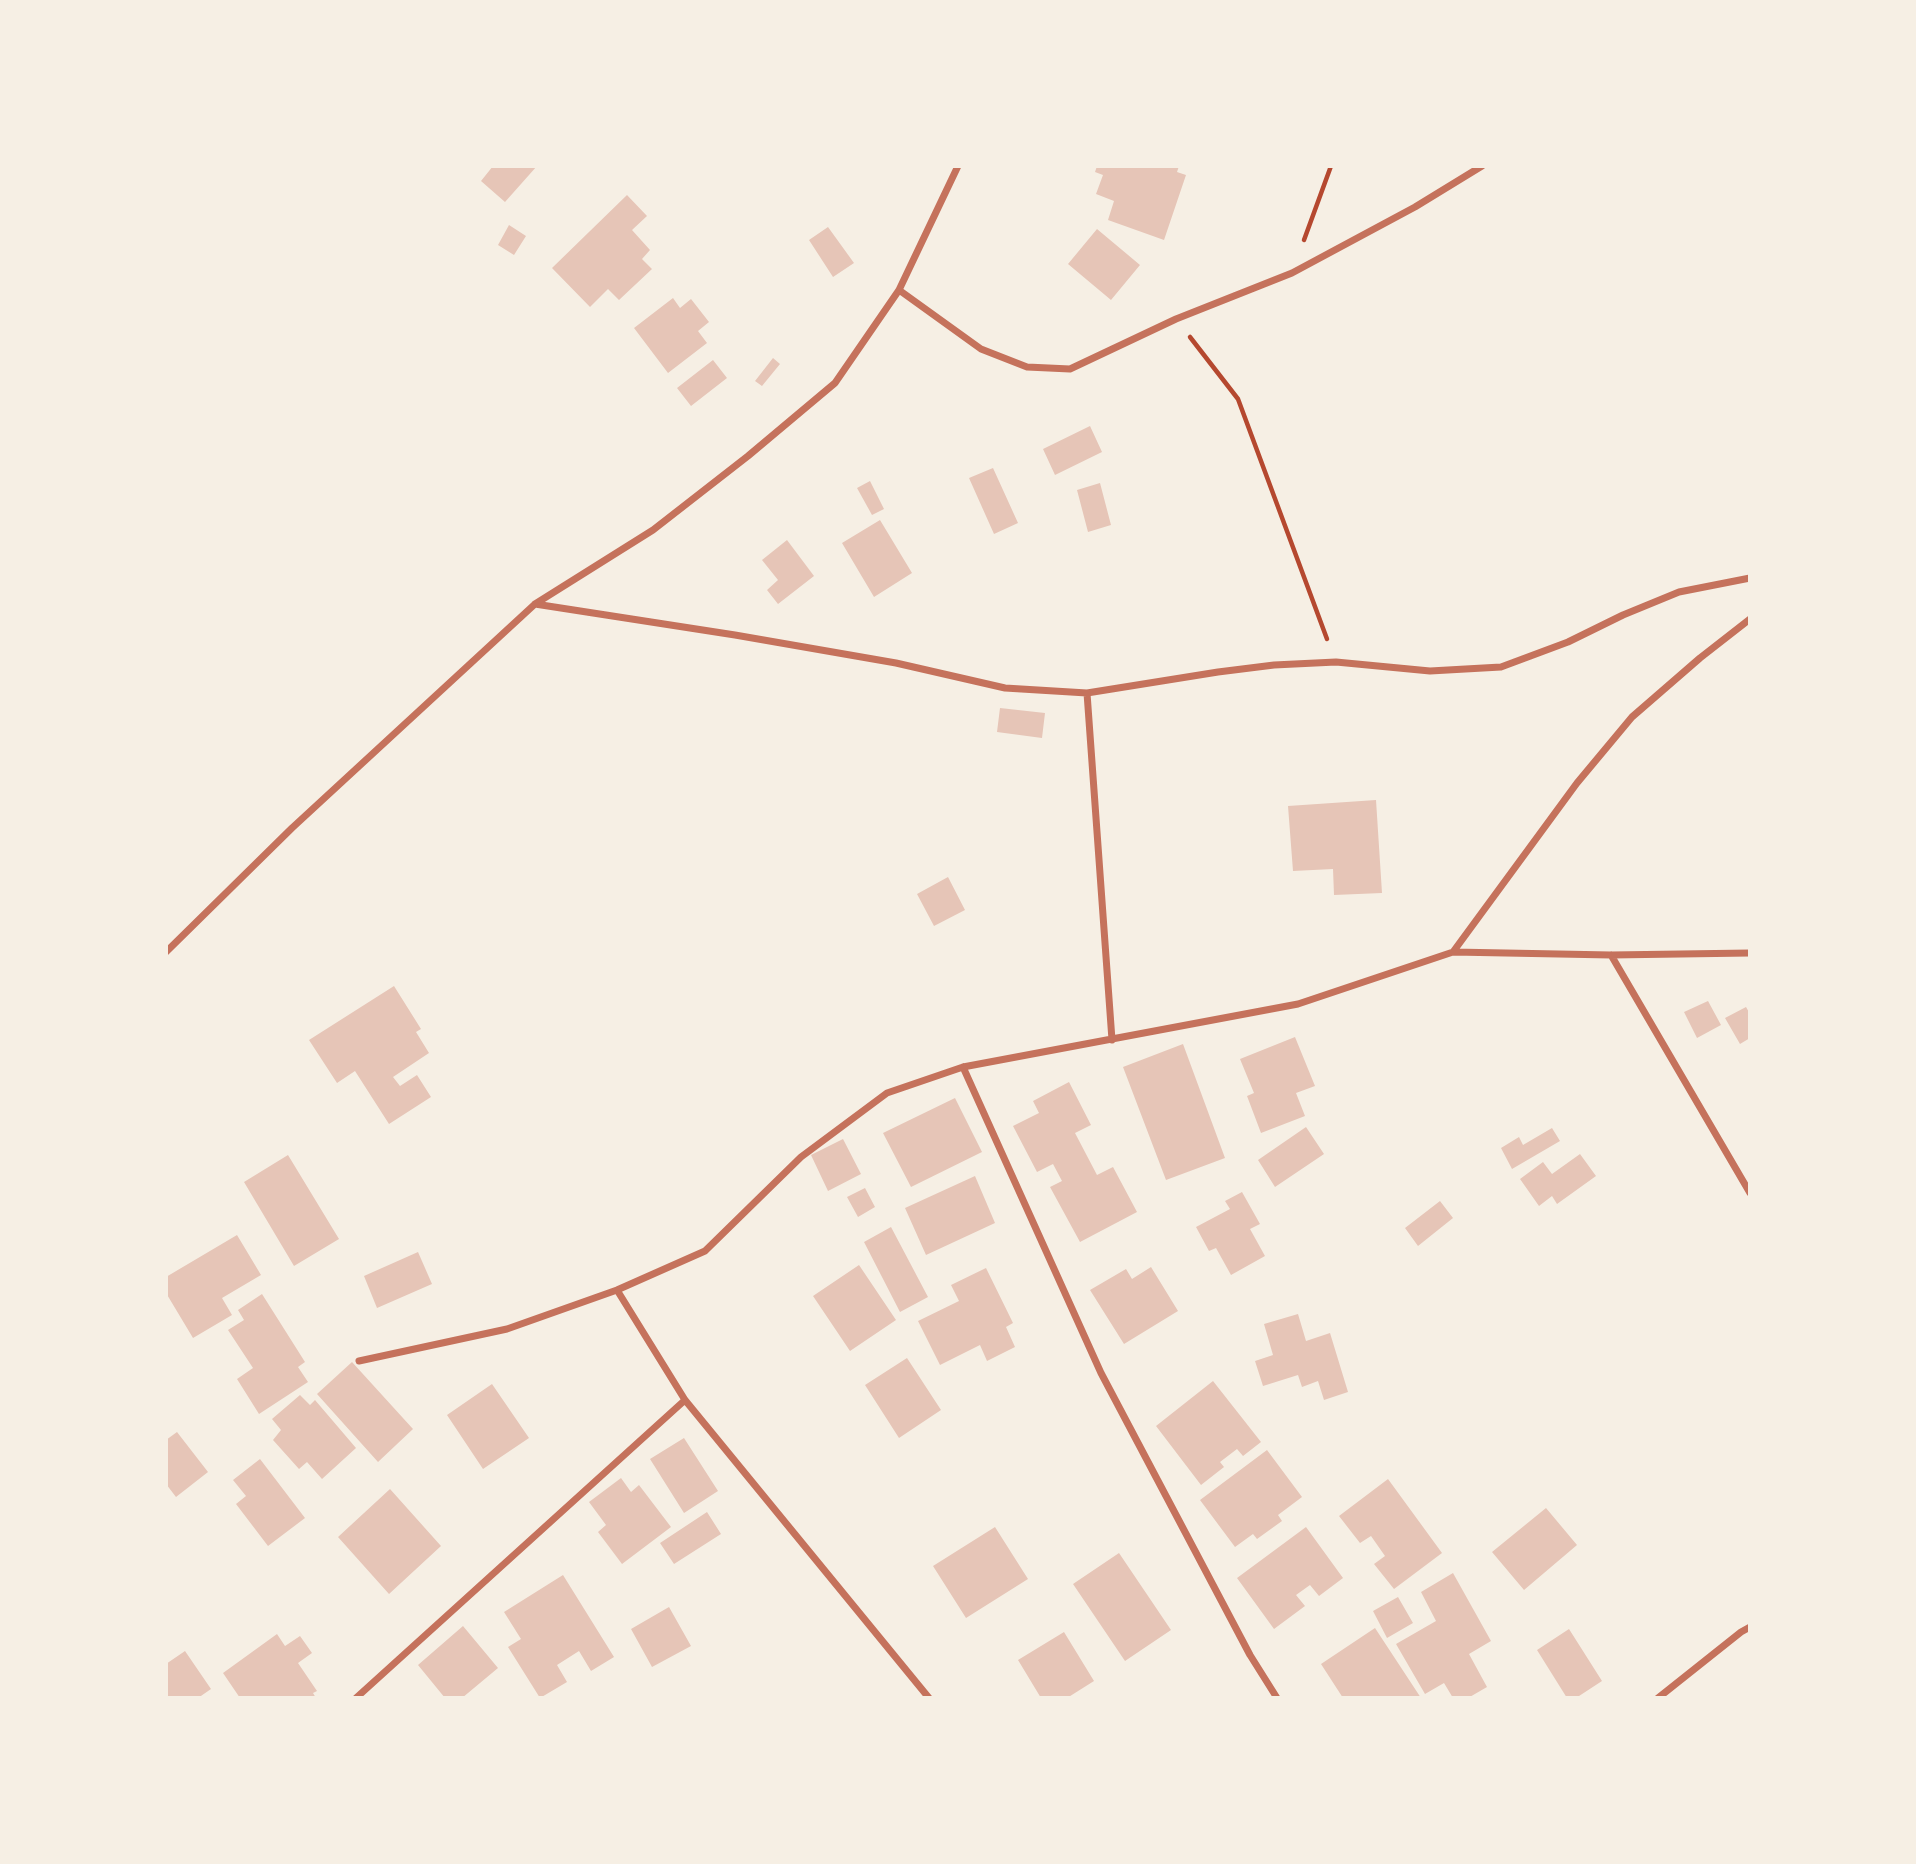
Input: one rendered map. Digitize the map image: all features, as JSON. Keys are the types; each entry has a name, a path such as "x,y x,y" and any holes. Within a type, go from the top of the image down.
{"street":[{"path":"166,952 292,828 535,604 653,530 748,456 835,383 899,290 958,166"},
{"path":"899,290 981,349 1027,367 1070,369 1176,320 1292,273 1482,166"},
{"path":"535,604 883,661 1005,688 1087,693 1251,668 1336,662 1430,671 1501,667 1568,642 1679,592 1750,578"},
{"path":"1454,952 1577,783 1632,717 1750,619"},
{"path":"1087,693 1112,1040"},
{"path":"359,1361 507,1329 617,1290 705,1251 801,1157 887,1093 963,1067 1298,1004 1454,952 1611,955 1750,953"},
{"path":"1611,955 1750,1193"},
{"path":"963,1067 1101,1373 1250,1655 1277,1698"},
{"path":"617,1290 685,1400 929,1698"},
{"path":"356,1698 685,1400"},
{"path":"1658,1698 1750,1627"}],"path":[{"path":"1292,273 1331,166"},
{"path":"1176,320 1238,399 1336,662"}],"building":[{"path":"493,166 537,166 505,202 481,181"},
{"path":"1097,166 1179,166 1177,172 1186,175 1164,240 1108,220 1114,201 1096,194 1103,175 1095,172"},
{"path":"627,195 647,216 632,230 650,250 642,259 652,269 619,300 608,289 590,307 552,268"},
{"path":"509,225 526,236 514,255 498,245"},
{"path":"828,227 854,263 833,277 809,240"},
{"path":"1097,229 1140,265 1111,300 1068,264"},
{"path":"673,298 680,308 691,299 709,322 698,331 707,343 668,373 634,328"},
{"path":"773,358 780,364 762,386 755,381"},
{"path":"713,360 727,378 691,406 677,388"},
{"path":"1090,426 1102,452 1055,475 1043,449"},
{"path":"993,468 1018,523 994,534 969,478"},
{"path":"870,481 884,509 872,515 857,488"},
{"path":"1100,483 1111,525 1088,532 1077,490"},
{"path":"880,520 912,573 874,597 842,543"},
{"path":"787,540 814,576 778,604 767,590 778,580 762,560"},
{"path":"1000,708 1045,713 1042,738 997,732"},
{"path":"1376,800 1382,893 1334,895 1333,869 1293,871 1288,806"},
{"path":"948,877 965,910 934,926 917,894"},
{"path":"394,986 421,1029 416,1032 429,1053 393,1077 400,1086 417,1075 431,1097 389,1124 355,1071 337,1083 309,1040"},
{"path":"1708,1001 1721,1025 1697,1038 1684,1012"},
{"path":"1746,1007 1750,1014 1750,1038 1740,1044 1725,1018"},
{"path":"1295,1037 1315,1086 1296,1093 1305,1116 1261,1133 1247,1096 1254,1093 1240,1059"},
{"path":"1183,1044 1225,1158 1166,1180 1123,1067"},
{"path":"1069,1082 1091,1125 1075,1133 1097,1175 1113,1167 1137,1212 1080,1242 1050,1187 1062,1181 1053,1164 1037,1172 1013,1126 1039,1113 1033,1101"},
{"path":"955,1098 982,1152 911,1187 883,1133"},
{"path":"1306,1127 1324,1154 1275,1187 1258,1160"},
{"path":"1552,1128 1560,1141 1512,1169 1501,1148 1519,1137 1523,1145"},
{"path":"843,1139 861,1174 828,1191 811,1155"},
{"path":"1580,1154 1596,1176 1557,1204 1552,1196 1539,1206 1520,1179 1543,1162 1552,1174"},
{"path":"288,1155 339,1239 294,1266 244,1182"},
{"path":"975,1176 995,1223 926,1255 905,1208"},
{"path":"865,1188 875,1207 858,1217 847,1197"},
{"path":"1242,1192 1260,1224 1250,1229 1265,1256 1231,1275 1216,1248 1209,1251 1196,1227 1230,1209 1225,1201"},
{"path":"1440,1201 1453,1218 1418,1246 1405,1228"},
{"path":"891,1227 928,1297 900,1312 864,1242"},
{"path":"237,1235 261,1275 222,1298 232,1315 193,1338 166,1293 166,1277"},
{"path":"418,1252 432,1284 377,1308 364,1276"},
{"path":"859,1265 896,1320 850,1351 813,1296"},
{"path":"1151,1267 1178,1311 1124,1344 1090,1290 1126,1269 1132,1279"},
{"path":"986,1268 1013,1323 1006,1327 1015,1347 987,1361 980,1345 940,1365 918,1321 959,1301 951,1285"},
{"path":"262,1294 305,1362 298,1367 308,1382 259,1414 237,1379 253,1368 228,1330 244,1320 238,1310"},
{"path":"1298,1314 1306,1341 1330,1333 1348,1392 1324,1400 1318,1381 1302,1387 1298,1375 1263,1386 1255,1361 1273,1355 1264,1324"},
{"path":"907,1358 941,1410 899,1438 865,1385"},
{"path":"352,1362 413,1429 378,1462 317,1394"},
{"path":"1213,1381 1261,1442 1243,1456 1237,1449 1220,1462 1224,1467 1201,1485 1156,1426"},
{"path":"492,1384 529,1438 483,1469 447,1415"},
{"path":"300,1395 310,1405 315,1400 356,1448 322,1479 307,1462 299,1469 273,1440 281,1430 272,1419"},
{"path":"177,1432 208,1472 176,1497 166,1484 166,1440"},
{"path":"684,1438 718,1491 684,1513 650,1459"},
{"path":"1267,1450 1302,1497 1278,1515 1282,1521 1257,1539 1253,1534 1235,1547 1200,1500"},
{"path":"260,1459 305,1518 268,1546 236,1504 246,1496 233,1480"},
{"path":"621,1478 631,1492 639,1485 671,1527 622,1564 598,1532 606,1525 589,1502"},
{"path":"1388,1479 1442,1553 1394,1589 1374,1564 1385,1556 1371,1536 1360,1543 1339,1516"},
{"path":"390,1489 441,1546 389,1594 338,1537"},
{"path":"1546,1508 1577,1545 1524,1590 1492,1552"},
{"path":"707,1512 721,1534 674,1564 660,1543"},
{"path":"995,1527 1028,1579 966,1618 933,1566"},
{"path":"1306,1527 1343,1578 1319,1596 1310,1585 1296,1595 1305,1606 1274,1629 1237,1578"},
{"path":"1119,1553 1171,1630 1125,1661 1073,1584"},
{"path":"1453,1573 1491,1641 1469,1654 1487,1687 1468,1698 1453,1698 1444,1683 1425,1694 1396,1644 1436,1621 1421,1592"},
{"path":"563,1575 614,1657 591,1671 579,1651 557,1665 567,1682 540,1698 508,1647 521,1639 504,1612"},
{"path":"1398,1597 1413,1623 1387,1638 1373,1611"},
{"path":"669,1607 691,1646 652,1667 631,1629"},
{"path":"463,1626 498,1668 462,1698 445,1698 418,1665"},
{"path":"1375,1628 1421,1698 1343,1698 1321,1664"},
{"path":"1569,1629 1602,1681 1576,1698 1567,1698 1537,1650"},
{"path":"1064,1632 1094,1681 1067,1698 1041,1698 1018,1660"},
{"path":"277,1634 285,1646 300,1636 312,1653 298,1663 317,1691 313,1693 316,1698 240,1698 223,1673"},
{"path":"185,1651 211,1689 198,1698 166,1698 166,1664"}]}
